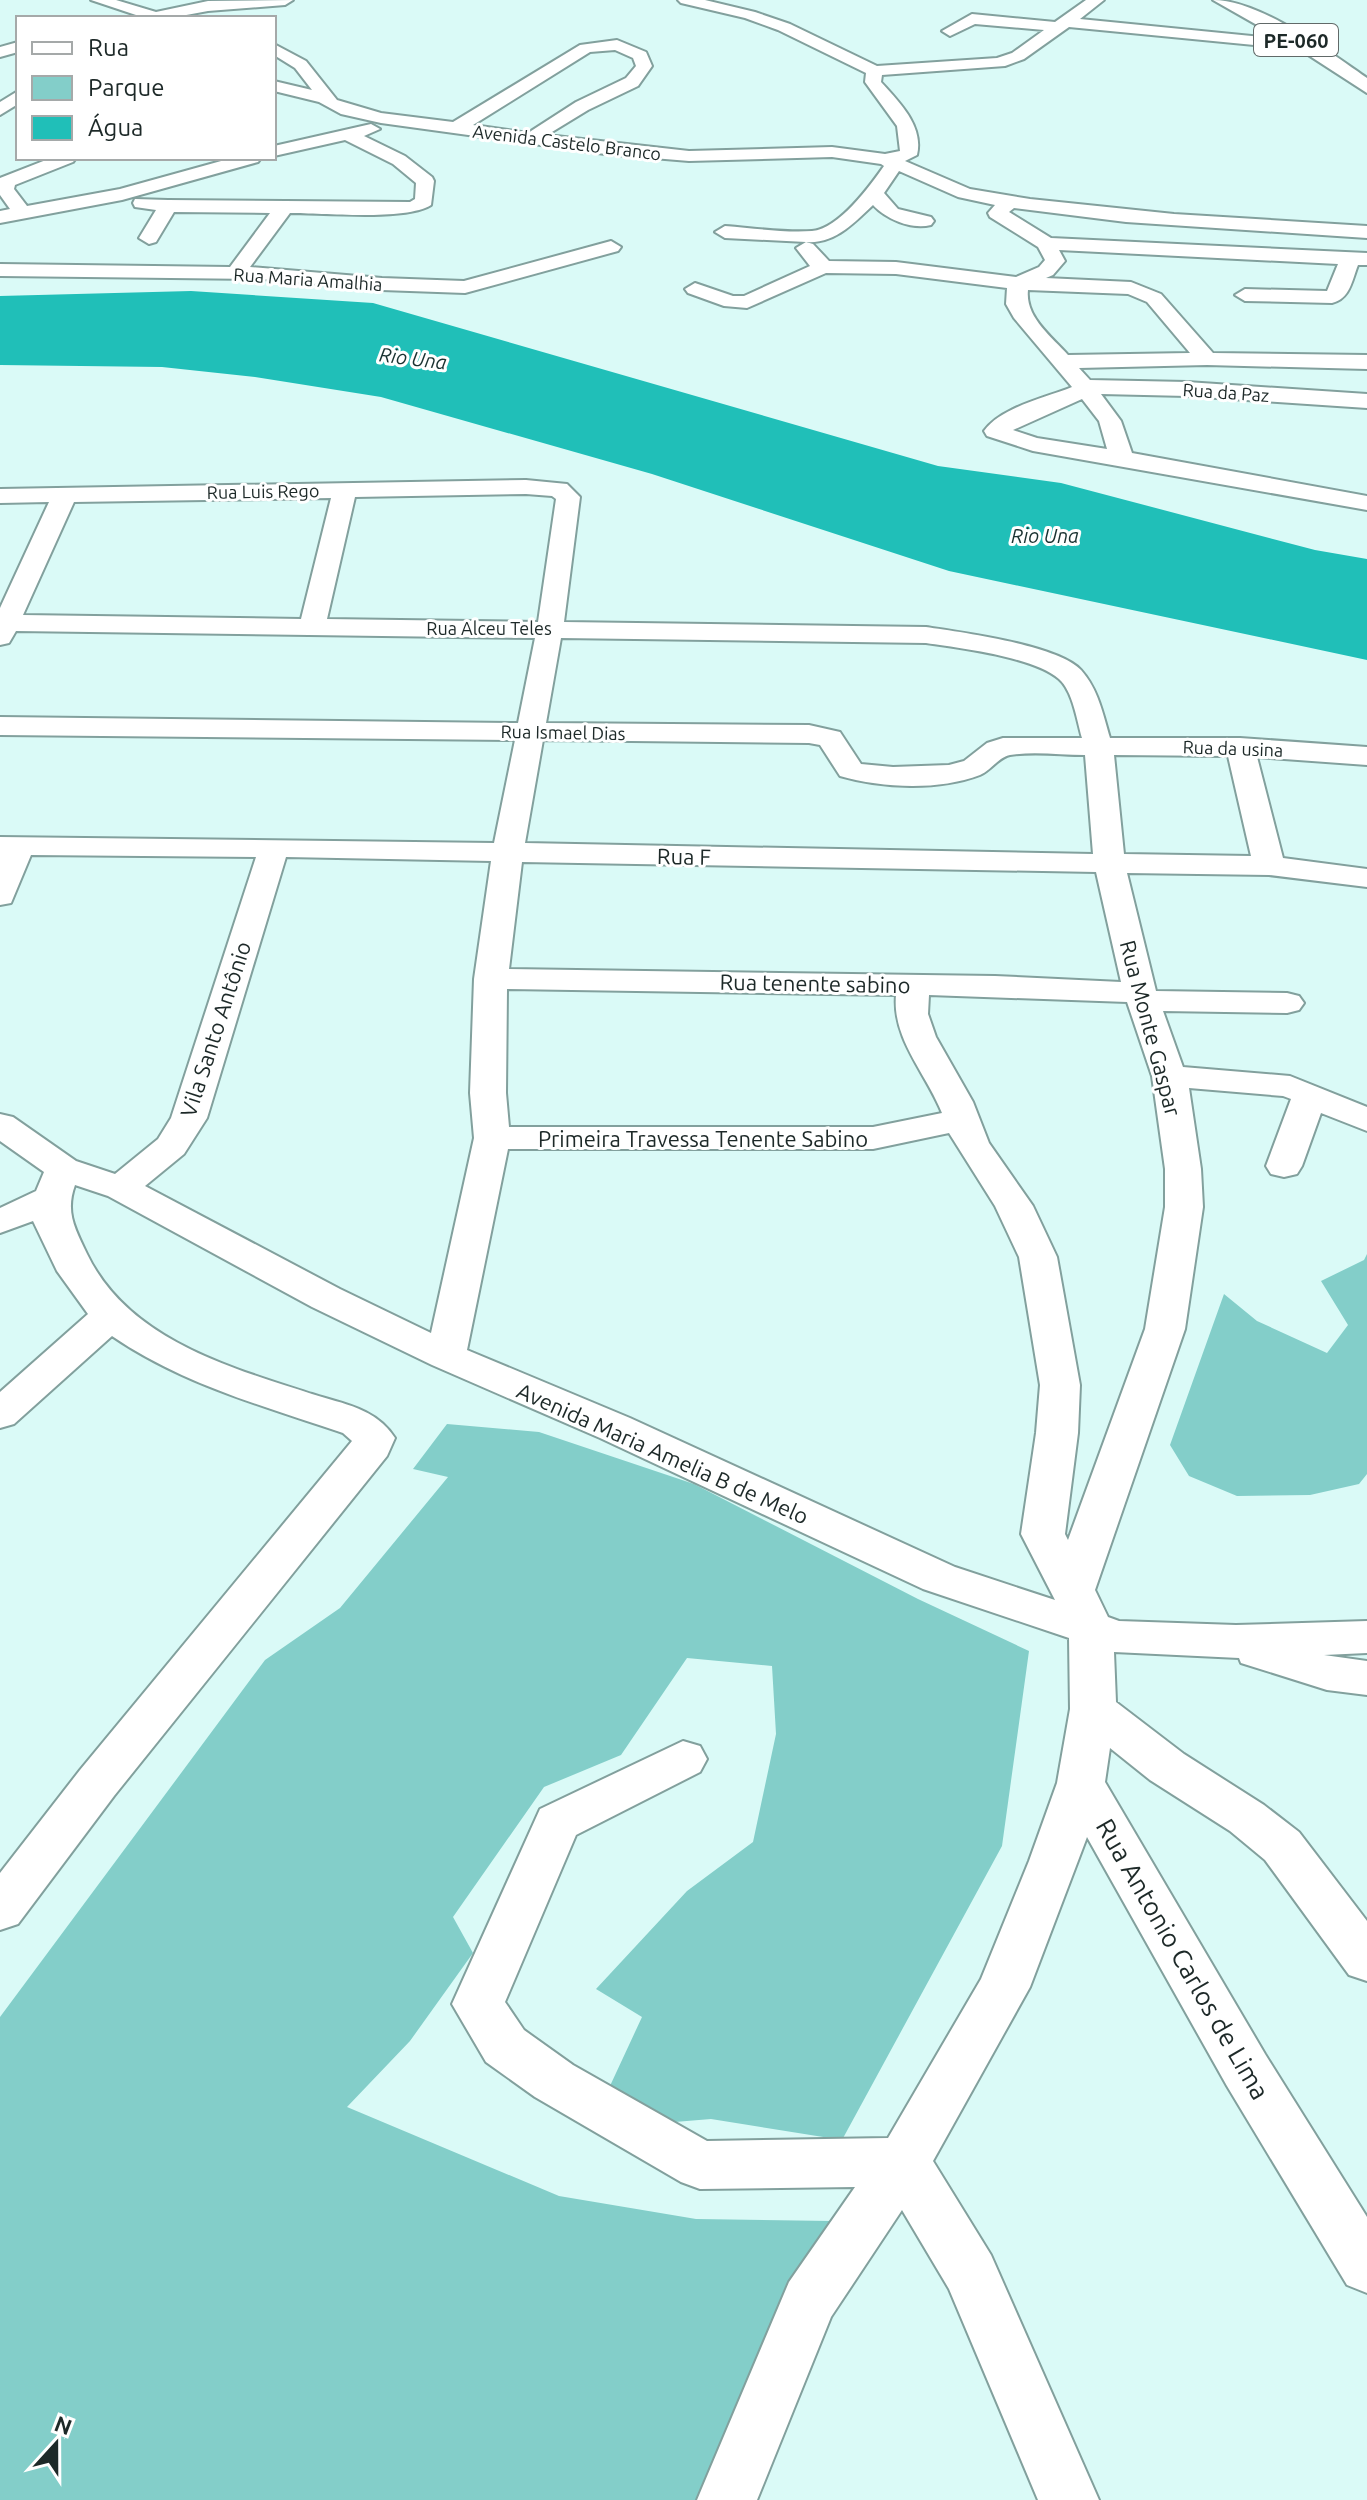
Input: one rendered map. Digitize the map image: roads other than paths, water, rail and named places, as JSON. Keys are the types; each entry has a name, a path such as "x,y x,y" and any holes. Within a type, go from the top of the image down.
{"main road":[{"name":"PE-060","path":"1222,0 1306,45 1367,87"}],"street":[{"path":"99,0 156,16"},
{"path":"165,16 240,1 285,0"},
{"path":"686,0 750,15 801,34 875,71 999,63 1018,56 1096,0"},
{"path":"750,15 759,11 766,1"},
{"path":"1157,31 1174,22 1170,14"},
{"path":"950,31 972,19 1306,45"},
{"path":"381,151 462,128 586,48 617,45 640,55 644,66 632,82 582,106 531,138"},
{"path":"276,50 298,59 323,98"},
{"path":"725,232 818,237 840,226 874,194 892,160 908,155 911,146 906,126 873,82 875,71"},
{"name":"Avenida Castelo Branco","path":"276,86 323,98 339,107 406,122 658,155 718,157 825,152 892,160"},
{"path":"0,113 16,90"},
{"path":"276,150 406,122"},
{"path":"122,194 144,203 168,206 400,208 421,204 427,190 425,181 407,165 345,133"},
{"path":"23,214 5,189 7,182 62,160"},
{"path":"0,217 122,194 245,160"},
{"path":"892,160 943,187 1010,202 1129,216 1367,232"},
{"path":"874,194 897,217 924,221"},
{"path":"1010,202 997,213 1046,244 1358,259 1332,297 1245,295"},
{"path":"149,238 168,206"},
{"path":"236,272 285,206"},
{"path":"796,237 816,258 820,267"},
{"path":"1018,283 1046,271 1055,261 1046,244"},
{"name":"Rua Maria Amalhia","path":"0,270 236,272 465,287 611,247"},
{"path":"695,289 731,302 747,302 820,267 896,268 1018,283 1105,285 1140,290 1154,298 1207,359"},
{"path":"1018,283 1016,304 1024,318 1086,388 1110,421 1122,458"},
{"path":"1062,362 1207,359 1367,362"},
{"path":"1086,388 1014,419 995,431 1033,444 1367,503"},
{"name":"Rua da Paz","path":"1086,388 1187,389 1367,401"},
{"path":"1253,482 1367,493"},
{"path":"312,628 345,489"},
{"name":"Rua Luis Rego","path":"0,496 345,489 558,489 568,497 550,628"},
{"path":"3,630 65,495"},
{"path":"446,1356 492,1138 488,1093 491,979 508,852 550,628"},
{"name":"Rua Alceu Teles","path":"3,630 550,628 907,634 971,641 1038,658 1069,673 1090,711 1098,744"},
{"name":"Rua Ismael Dias","path":"0,726 819,735 834,742 850,770 885,775 936,774 973,768 989,752 1001,747 1098,744"},
{"name":"Rua da usina","path":"1098,744 1240,747 1367,756"},
{"name":"Rua Monte Gaspar","path":"1082,1609 1128,1427 1165,1329 1184,1207 1183,1169 1169,1076 1141,997 1110,865 1098,744"},
{"path":"1240,747 1269,866"},
{"path":"0,896 10,846"},
{"name":"Rua F","path":"10,846 1269,866 1367,878"},
{"name":"Vila Santo Antônio","path":"121,1188 171,1146 189,1118 274,848"},
{"name":"Rua tenente sabino","path":"491,979 913,985 1287,1003"},
{"name":"Rua tenente sabino","path":"913,985 911,1014 914,1023 984,1165 1030,1234 1041,1270 1060,1385 1057,1433 1043,1534 1082,1609"},
{"path":"1169,1076 1278,1084 1310,1094 1367,1120"},
{"path":"1284,1166 1310,1094"},
{"name":"Primeira Travessa Tenente Sabino","path":"492,1138 873,1138 894,1136 960,1119"},
{"name":"Avenida Maria Amelia B de Melo","path":"0,1125 58,1183 121,1188 326,1298 446,1356 615,1428 939,1578 1082,1609 1118,1637 1150,1641 1236,1642 1367,1637"},
{"path":"0,1222 58,1183"},
{"path":"0,1910 97,1783 372,1446 371,1433 358,1423 217,1377 157,1348 110,1316 63,1250 52,1221 58,1183"},
{"path":"0,1414 110,1316"},
{"path":"727,2500 809,2301 903,2162 1004,1987 1081,1783 1093,1709 1082,1609"},
{"path":"1236,1642 1287,1663 1327,1673 1367,1678"},
{"path":"1093,1709 1167,1767 1247,1818 1282,1846 1367,1960"},
{"path":"683,1759 557,1822 478,2004 505,2046 554,2081 700,2165 903,2162"},
{"name":"Rua Antonio Carlos de Lima","path":"1081,1783 1246,2070 1367,2267"},
{"path":"903,2162 971,2273 1069,2500"}],"water":[{"name":"Rio Una","path":"191,291 373,303 938,466 1061,483 1315,550 1367,559 1367,660 949,571 652,474 381,397 255,377 162,367 0,365 0,296"}]}
